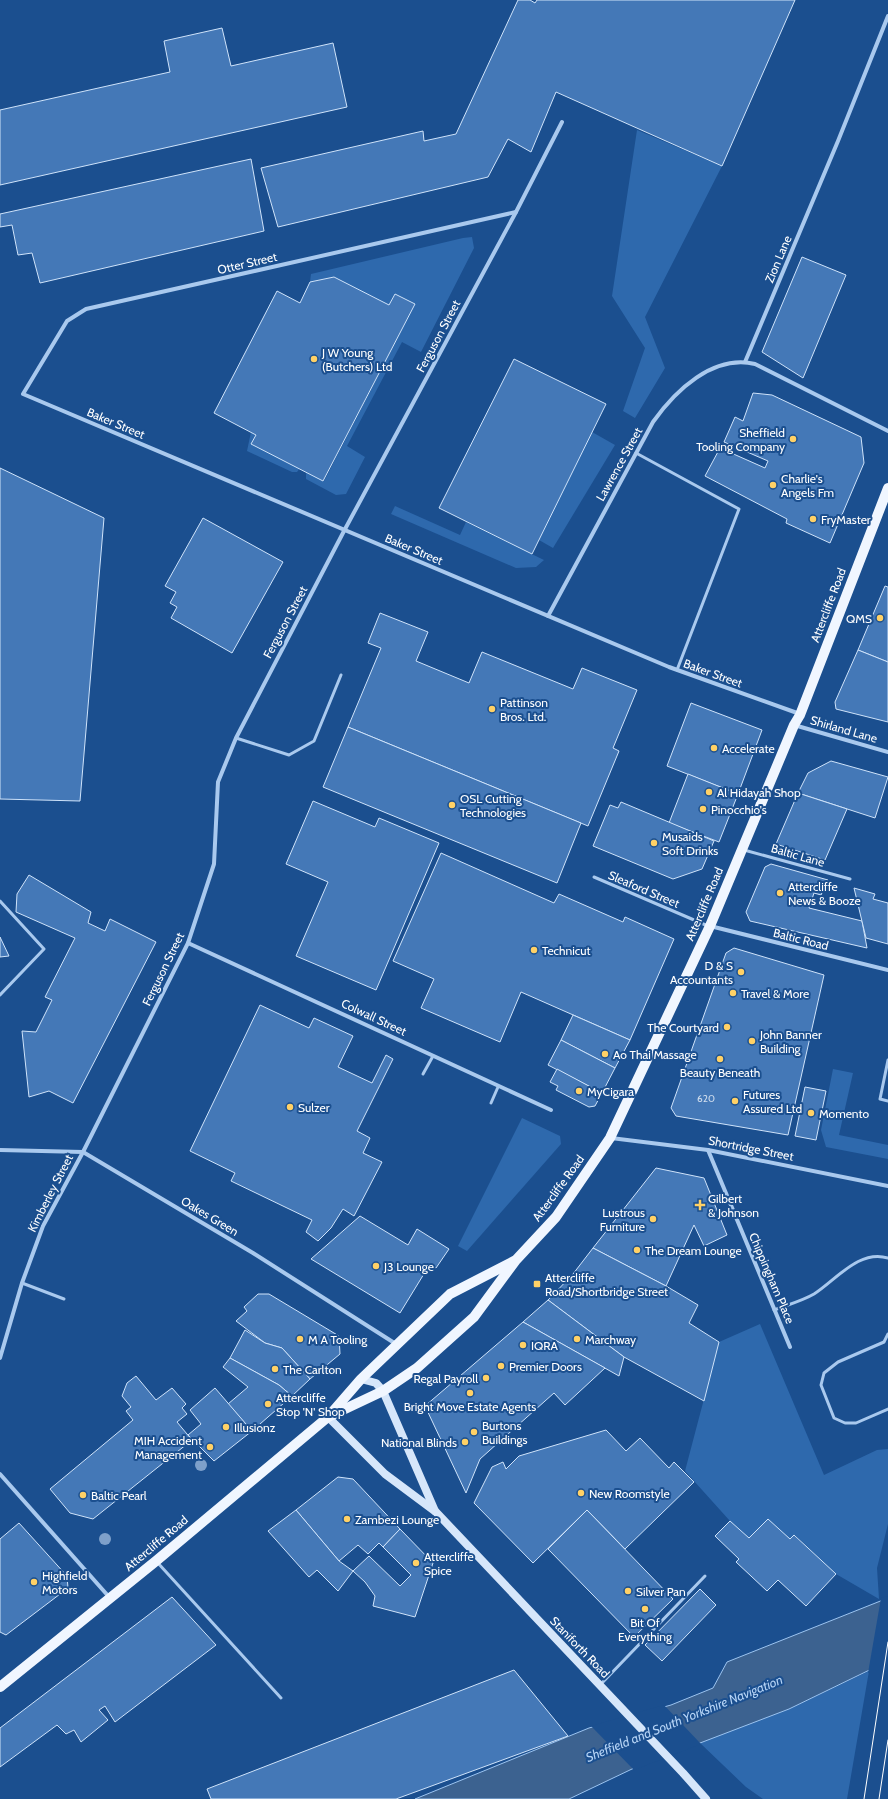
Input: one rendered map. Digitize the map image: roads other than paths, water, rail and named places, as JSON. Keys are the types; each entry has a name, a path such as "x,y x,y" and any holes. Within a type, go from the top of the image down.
{"main road":[{"name":"Attercliffe Road","path":"328,1417 383,1391 417,1368 474,1317 516,1260 556,1217 610,1138 710,926 794,725 800,715 888,488"},
{"name":"Attercliffe Road","path":"1,1685 156,1561 328,1417 361,1379 450,1294 516,1260"},
{"path":"361,1379 376,1383 383,1391"},
{"name":"Staniforth Road","path":"383,1391 436,1512"},
{"name":"Staniforth Road","path":"328,1417 385,1474 436,1512 706,1799"}],"street":[{"name":"Zion Lane","path":"745,362 838,141 888,16"},
{"name":"Ferguson Street","path":"83,1152 188,942 214,864 218,782 236,738 344,531 516,212 562,122"},
{"name":"Otter Street","path":"23,394 67,321 86,309 516,212"},
{"path":"745,362 755,364 888,431"},
{"name":"Lawrence Street","path":"548,616 653,422 667,402 684,386 707,372 725,365 745,362"},
{"name":"Baker Street","path":"23,394 344,531 677,670 800,715"},
{"name":"Shirland Lane","path":"794,725 888,752"},
{"name":"Baltic Road","path":"710,926 888,970"},
{"name":"Colwall Street","path":"188,942 551,1110"},
{"name":"Shortridge Street","path":"610,1138 708,1150 888,1186"},
{"name":"Oakes Green","path":"0,1150 83,1152 253,1253 396,1344"},
{"name":"Chippingham Place","path":"708,1150 790,1346"},
{"name":"Kimberley Street","path":"0,1358 22,1283 43,1226 83,1152"},
{"path":"0,1474 110,1598"}],"lane":[{"path":"636,453 739,509 677,670"},
{"path":"236,738 289,755 314,741 341,675"},
{"name":"Baltic Lane","path":"742,849 850,879"},
{"name":"Sleaford Street","path":"594,877 710,926"},
{"path":"0,901 44,949 0,995"},
{"path":"423,1074 433,1056"},
{"path":"888,1060 880,1099 888,1101"},
{"path":"491,1103 498,1086"},
{"path":"774,1310 813,1294 862,1259 874,1256 888,1258"},
{"path":"22,1283 64,1299"},
{"path":"888,1334 884,1342 838,1362 824,1373 821,1385 834,1418 845,1424 856,1423 888,1410"},
{"path":"156,1561 281,1698"},
{"path":"600,1685 705,1576"}],"water":[{"name":"Sheffield and South Yorkshire Navigation","path":"888,1598 888,1661 789,1709 632,1769 569,1799 415,1799 589,1728 671,1705 713,1688 727,1662"}],"tram line":[{"path":"864,1799 888,1642"},
{"path":"879,1799 888,1740"}],"place":[{"name":"J W Young (Butchers) Ltd","path":"314,359"},
{"name":"Sheffield Tooling Company","path":"793,439"},
{"name":"Charlie's Angels Fm","path":"773,485"},
{"name":"FryMaster","path":"813,519"},
{"name":"QMS","path":"880,618"},
{"name":"Pattinson Bros. Ltd.","path":"492,709"},
{"name":"Accelerate","path":"714,748"},
{"name":"Al Hidayah Shop","path":"709,792"},
{"name":"OSL Cutting Technologies","path":"452,805"},
{"name":"Pinocchio's","path":"703,809"},
{"name":"Musaids Soft Drinks","path":"654,843"},
{"name":"Attercliffe News & Booze","path":"780,893"},
{"name":"Technicut","path":"534,950"},
{"name":"D & S Accountants","path":"741,972"},
{"name":"Travel & More","path":"733,993"},
{"name":"The Courtyard","path":"727,1027"},
{"name":"John Banner Building","path":"752,1041"},
{"name":"Ao Thai Massage","path":"605,1054"},
{"name":"Beauty Beneath","path":"720,1059"},
{"name":"MyCigara","path":"579,1091"},
{"name":"Futures Assured Ltd","path":"735,1101"},
{"name":"Sulzer","path":"290,1107"},
{"name":"Momento","path":"811,1113"},
{"name":"Gilbert & Johnson","path":"700,1205"},
{"name":"Lustrous Furniture","path":"653,1219"},
{"name":"The Dream Lounge","path":"637,1250"},
{"name":"J3 Lounge","path":"376,1266"},
{"name":"Attercliffe Road/Shortbridge Street","path":"537,1284"},
{"name":"M A Tooling","path":"300,1339"},
{"name":"Marchway","path":"577,1339"},
{"name":"IQRA","path":"523,1345"},
{"name":"Premier Doors","path":"501,1366"},
{"name":"The Carlton","path":"275,1369"},
{"name":"Regal Payroll","path":"486,1378"},
{"name":"Bright Move Estate Agents","path":"470,1393"},
{"name":"Attercliffe Stop 'N' Shop","path":"268,1404"},
{"name":"Illusionz","path":"226,1427"},
{"name":"Burtons Buildings","path":"474,1432"},
{"name":"National Blinds","path":"465,1442"},
{"name":"MIH Accident Management","path":"210,1447"},
{"name":"New Roomstyle","path":"581,1493"},
{"name":"Baltic Pearl","path":"83,1495"},
{"name":"Zambezi Lounge","path":"347,1519"},
{"name":"Attercliffe Spice","path":"416,1563"},
{"name":"Highfield Motors","path":"34,1582"},
{"name":"Silver Pan","path":"628,1591"},
{"name":"Bit Of Everything","path":"645,1609"}]}
